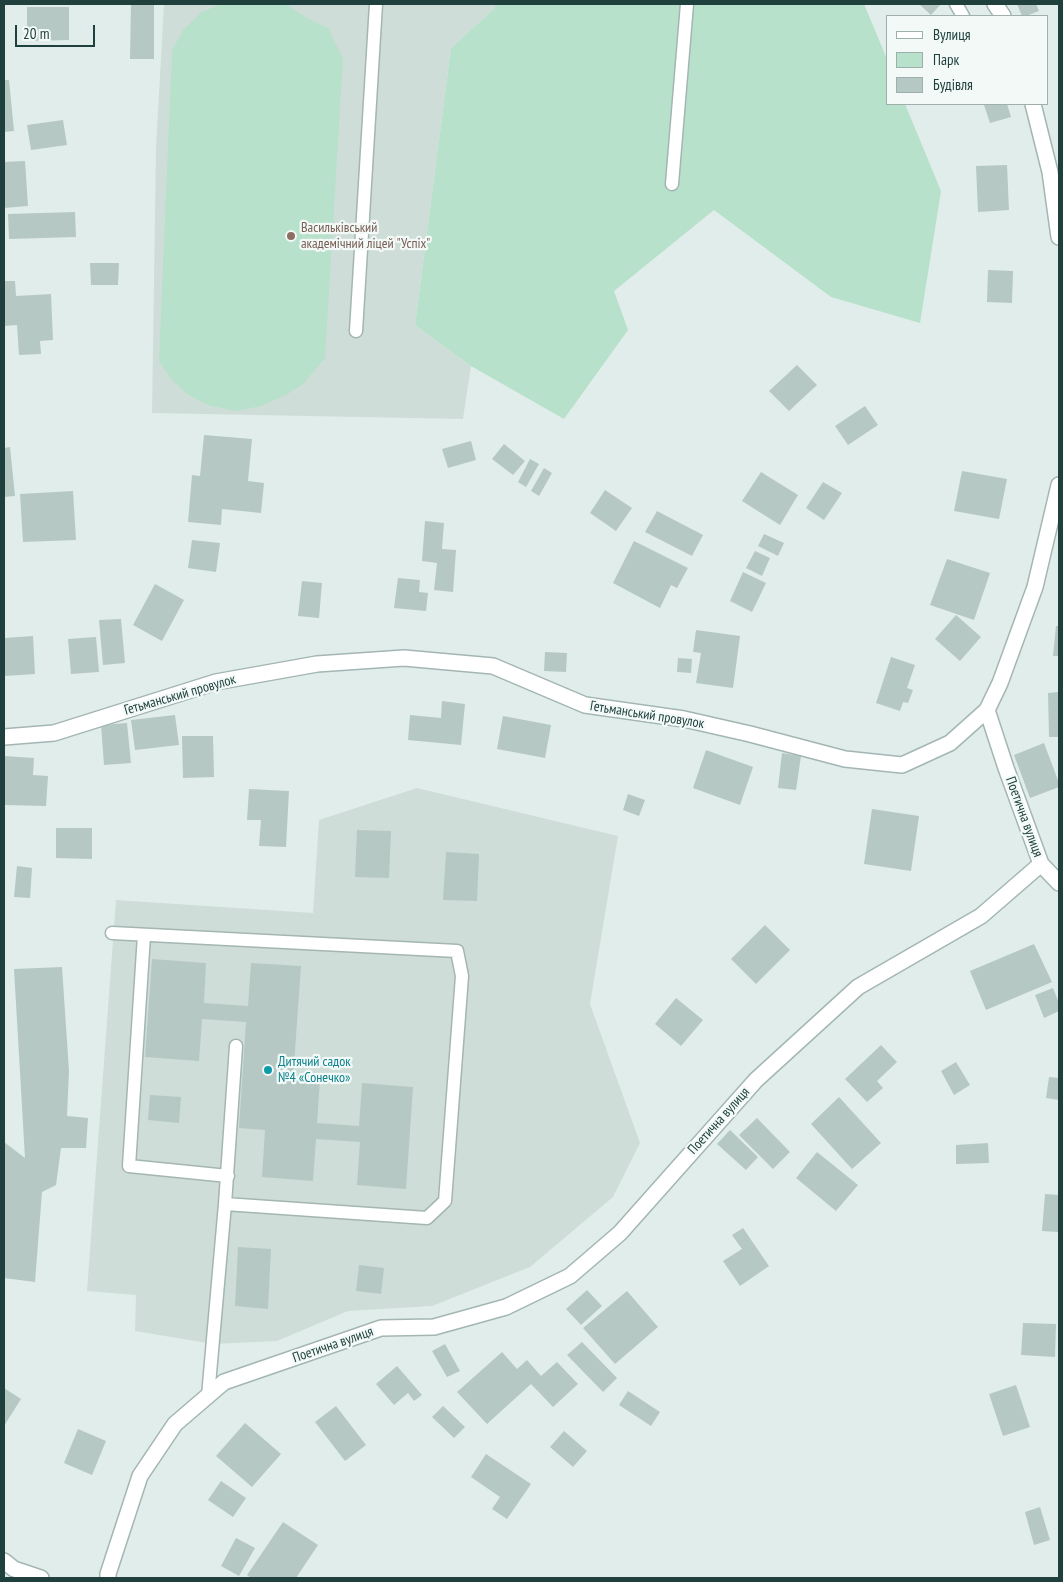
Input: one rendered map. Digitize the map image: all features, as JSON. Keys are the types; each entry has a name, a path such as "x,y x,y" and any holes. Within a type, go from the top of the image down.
{"street":[{"path":"995,4 1002,15"},
{"path":"1033,105 1050,172 1059,237"},
{"path":"987,710 1000,683 1035,587 1059,485"},
{"name":"Гетьманський провулок","path":"4,737 54,733 216,682 317,664 404,658 492,666 585,705 684,719 845,759 902,765 950,743 987,710"},
{"name":"Поетична вулиця","path":"108,1578 140,1476 175,1424 224,1382 381,1328 434,1327 506,1307 570,1276 620,1233 756,1080 858,987 981,916 1041,864 987,710"},
{"path":"1041,864 1059,883"},
{"path":"4,1562 14,1569 41,1578"}],"lane":[{"path":"356,331 376,4"},
{"path":"672,184 687,4"},
{"path":"956,4 962,15"},
{"path":"112,933 457,951 462,976 445,1201 427,1218 225,1204"},
{"path":"144,935 129,1166 228,1176"},
{"path":"208,1396 228,1176 236,1046"}],"shaded area":[{"name":"Васильківський академічний ліцей \"Успіх\"","path":"164,4 495,4 495,8 451,48 415,325 471,366 463,419 152,413 156,147"},
{"path":"417,788 618,836 590,1004 640,1143 613,1197 530,1267 432,1306 348,1311 277,1341 213,1344 135,1331 136,1295 87,1291 116,900 313,913 319,820"}],"green space":[{"path":"221,4 286,4 305,17 328,28 343,59 325,358 303,384 286,395 261,406 236,411 208,405 187,394 172,380 159,361 172,50 184,29 202,12"},
{"path":"495,4 864,4 886,57 886,105 905,105 941,191 920,323 831,297 714,210 614,291 628,330 564,419 471,366 415,325 451,48 495,8"}],"building":[{"path":"131,4 154,4 154,59 130,59"},
{"path":"919,4 941,4 931,15"},
{"path":"1017,4 1036,4 1039,11 1029,15 1022,15"},
{"path":"27,7 69,7 69,40 27,41"},
{"path":"4,80 9,80 14,131 4,132"},
{"path":"984,105 1007,105 1011,117 990,123"},
{"path":"63,120 67,145 31,150 27,125"},
{"path":"25,161 28,206 4,208 4,162"},
{"path":"1007,165 1009,210 978,212 976,166"},
{"path":"75,212 76,237 9,239 8,214"},
{"path":"90,263 119,263 118,285 91,285"},
{"path":"988,270 1013,271 1012,303 987,302"},
{"path":"4,281 15,281 16,296 51,294 53,340 40,341 41,354 19,355 17,325 4,326"},
{"path":"797,365 817,385 789,411 769,391"},
{"path":"865,406 878,425 848,445 835,426"},
{"path":"204,435 252,439 248,481 264,483 261,513 222,509 221,525 188,522 192,475 200,476"},
{"path":"471,441 476,460 448,468 442,449"},
{"path":"504,444 525,461 513,475 492,459"},
{"path":"10,447 15,496 4,497 4,448"},
{"path":"530,459 539,464 526,487 518,482"},
{"path":"544,468 552,473 539,496 531,491"},
{"path":"962,471 1007,479 999,519 954,511"},
{"path":"761,472 798,495 780,525 742,501"},
{"path":"823,482 842,493 824,520 806,508"},
{"path":"605,490 632,508 616,531 590,513"},
{"path":"73,491 76,540 23,542 20,494"},
{"path":"657,511 703,535 692,556 645,532"},
{"path":"425,521 444,523 442,549 456,550 453,592 434,590 437,563 422,561"},
{"path":"764,534 784,543 778,556 758,546"},
{"path":"192,540 220,543 216,572 188,568"},
{"path":"634,541 688,568 677,588 671,585 660,608 613,583"},
{"path":"755,551 770,558 762,576 746,568"},
{"path":"947,559 990,573 974,620 930,605"},
{"path":"743,572 766,583 752,612 730,601"},
{"path":"398,578 420,580 419,592 428,593 426,611 394,608"},
{"path":"302,581 322,583 319,618 298,616"},
{"path":"155,584 184,600 162,641 133,625"},
{"path":"956,615 981,637 960,661 935,639"},
{"path":"121,619 125,663 103,665 99,620"},
{"path":"1056,626 1059,626 1059,656 1053,656"},
{"path":"696,630 740,636 733,688 696,683 701,653 693,652"},
{"path":"33,636 35,674 4,676 4,638"},
{"path":"96,637 99,672 71,674 68,639"},
{"path":"545,652 567,653 566,672 544,671"},
{"path":"891,657 915,665 907,688 913,690 908,703 903,702 900,711 876,703"},
{"path":"678,658 692,659 691,673 677,672"},
{"path":"1059,692 1059,737 1049,737 1048,693"},
{"path":"442,701 465,704 461,745 408,740 410,715 441,718"},
{"path":"175,715 179,745 135,750 131,720"},
{"path":"503,716 551,725 545,758 497,749"},
{"path":"127,723 131,763 104,765 101,725"},
{"path":"182,736 213,736 214,777 183,778"},
{"path":"1044,743 1059,787 1030,798 1014,755"},
{"path":"706,750 753,767 740,805 693,788"},
{"path":"782,753 801,756 796,790 778,788"},
{"path":"4,756 34,758 33,775 48,776 46,806 4,805"},
{"path":"249,789 289,791 286,847 259,846 261,820 247,820"},
{"path":"628,794 645,800 639,816 623,810"},
{"path":"872,809 919,816 911,871 864,864"},
{"path":"56,828 92,828 92,859 56,858"},
{"path":"357,830 391,831 389,878 355,877"},
{"path":"446,852 479,854 477,901 443,900"},
{"path":"17,866 32,868 30,898 14,897"},
{"path":"765,925 790,950 756,984 731,959"},
{"path":"1034,944 1052,982 986,1010 970,971"},
{"name":"Дитячий садок №4 «Сонечко»","path":"152,959 206,963 204,1003 248,1006 251,963 301,966 293,1079 320,1081 317,1123 359,1126 362,1083 413,1087 406,1189 357,1185 360,1142 316,1139 313,1181 262,1177 265,1130 239,1128 246,1022 202,1019 199,1061 145,1057"},
{"path":"62,967 69,1071 67,1116 88,1118 86,1148 61,1148 56,1185 42,1192 35,1282 4,1278 4,1142 25,1158 14,969"},
{"path":"1053,988 1059,1003 1059,1011 1044,1018 1035,995"},
{"path":"676,998 703,1020 681,1046 655,1024"},
{"path":"881,1045 897,1062 877,1081 883,1088 867,1102 845,1079"},
{"path":"956,1062 970,1085 954,1095 941,1071"},
{"path":"1049,1077 1059,1078 1059,1100 1046,1098"},
{"path":"150,1095 181,1097 179,1123 148,1120"},
{"path":"839,1097 881,1143 852,1169 811,1124"},
{"path":"757,1118 790,1152 773,1169 739,1135"},
{"path":"730,1130 758,1157 746,1170 717,1144"},
{"path":"988,1143 989,1163 956,1164 956,1145"},
{"path":"817,1152 858,1185 836,1211 796,1178"},
{"path":"1045,1194 1059,1195 1059,1232 1042,1231"},
{"path":"743,1228 769,1266 740,1286 723,1261 742,1249 732,1235"},
{"path":"238,1247 271,1249 268,1309 235,1306"},
{"path":"359,1265 384,1268 381,1294 356,1291"},
{"path":"587,1290 602,1306 581,1325 566,1309"},
{"path":"627,1291 658,1327 615,1364 583,1328"},
{"path":"1023,1323 1056,1324 1055,1357 1021,1355"},
{"path":"582,1342 617,1378 603,1392 567,1355"},
{"path":"445,1344 460,1371 447,1377 432,1351"},
{"path":"502,1352 517,1369 527,1360 541,1376 557,1362 578,1384 553,1407 531,1384 487,1424 457,1392"},
{"path":"397,1366 422,1395 414,1401 408,1393 394,1405 376,1384"},
{"path":"1016,1385 1030,1427 1003,1436 989,1394"},
{"path":"4,1388 21,1399 4,1426"},
{"path":"628,1391 660,1412 651,1426 619,1405"},
{"path":"336,1406 366,1445 345,1461 315,1422"},
{"path":"443,1406 465,1427 454,1438 432,1417"},
{"path":"245,1423 281,1454 252,1487 216,1456"},
{"path":"78,1429 106,1441 92,1475 64,1463"},
{"path":"564,1431 587,1451 573,1467 550,1447"},
{"path":"486,1454 531,1484 507,1519 492,1509 500,1497 471,1477"},
{"path":"221,1481 246,1498 233,1517 208,1500"},
{"path":"1040,1507 1050,1540 1034,1545 1025,1512"},
{"path":"283,1522 318,1545 296,1578 251,1578 247,1575"},
{"path":"236,1538 255,1548 239,1576 221,1566"}],"place":[{"name":"Васильківський академічний ліцей \"Успіх\"","path":"291,236"},
{"name":"Дитячий садок №4 «Сонечко»","path":"268,1070"}]}
